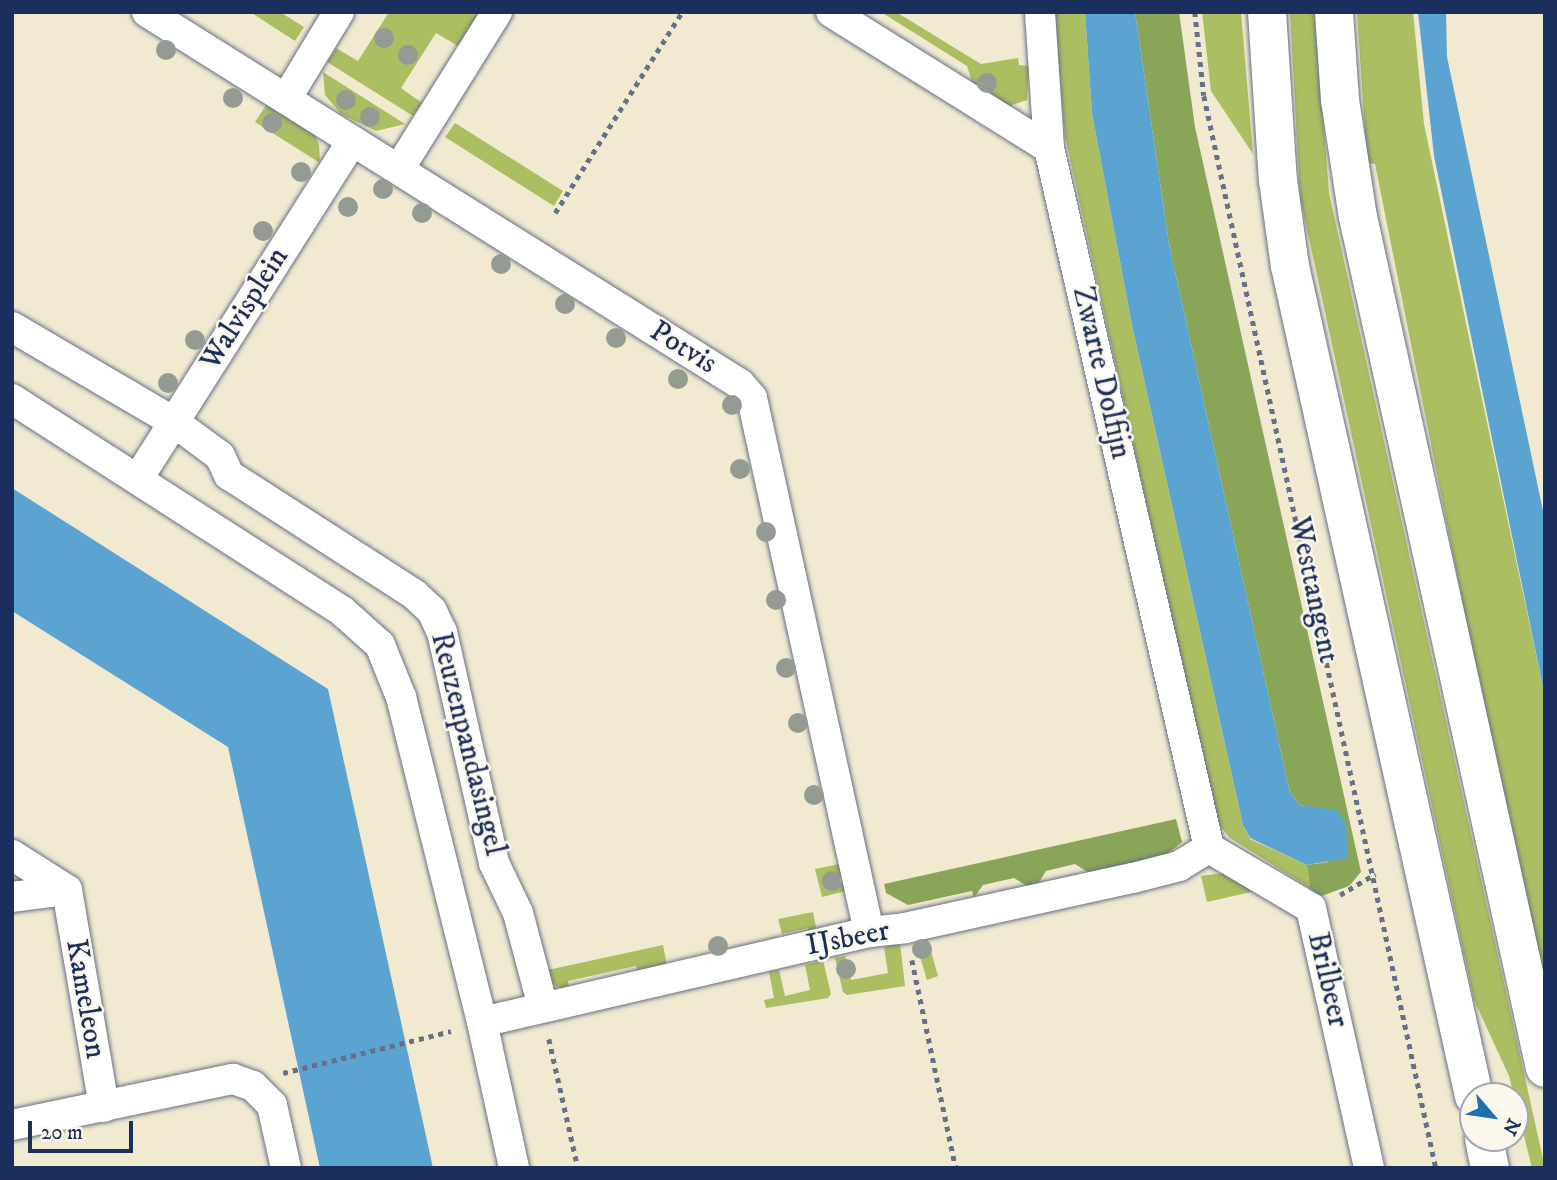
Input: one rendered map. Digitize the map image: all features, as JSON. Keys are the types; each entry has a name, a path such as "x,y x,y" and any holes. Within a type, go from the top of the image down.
{"main road":[{"name":"Westtangent","path":"1267,12 1278,180 1290,266 1471,1082"},
{"path":"1334,12 1340,100 1358,217 1545,1068"}],"street":[{"name":"Potvis","path":"147,12 740,384 752,398 869,932"},
{"path":"286,99 339,12"},
{"path":"399,169 497,12"},
{"path":"831,12 1049,148"},
{"name":"Zwarte Dolfijn","path":"1040,12 1049,148 1209,848"},
{"name":"Walvisplein","path":"139,477 352,141"},
{"name":"Reuzenpandasingel","path":"12,327 174,422 220,456 229,475 415,595 432,611 442,632 494,863 518,914 542,1007"},
{"name":"Reuzenpandasingel","path":"12,398 139,477 342,611 380,645 401,696 482,1022 514,1168"},
{"name":"Brilbeer","path":"1209,848 1311,908 1369,1168"},
{"name":"IJsbeer","path":"482,1022 869,932 905,928 1133,878 1179,866 1209,848"},
{"path":"12,855 66,890"},
{"path":"12,897 66,890"},
{"name":"Kameleon","path":"66,890 104,1107"},
{"path":"12,1125 233,1079 253,1086 272,1105 286,1168"}],"path":[{"path":"555,213 682,12"},
{"name":"Westtangent","path":"1195,12 1204,96 1376,874 1379,913 1436,1168"},
{"path":"1311,908 1376,874"},
{"path":"905,928 957,1168"},
{"path":"542,1007 578,1168"},
{"path":"292,1070 425,1039"}],"green space":[{"path":"250,12 280,12 304,27 295,41"},
{"path":"389,12 480,12 458,46 436,33 401,88 422,103 413,116 327,62 336,48 358,61"},
{"path":"881,12 896,12 981,64 1018,58 1019,65 1029,66 1027,100 1009,106 972,82 967,66"},
{"path":"1054,12 1085,12 1092,113 1132,325 1243,825 1250,839 1307,865 1310,888 1230,838 1217,823 1065,136"},
{"path":"1135,12 1179,12 1195,127 1361,872 1349,886 1319,897 1310,888 1307,865 1328,862 1336,811 1300,805 1290,793 1169,244"},
{"path":"1202,12 1241,12 1253,154 1211,91"},
{"path":"1290,12 1315,12 1329,193 1526,1082 1510,1082 1474,1000 1300,197"},
{"path":"1357,12 1413,12 1424,124 1545,697 1545,1014 1375,164 1367,163"},
{"path":"323,72 405,124 376,131 341,114 325,95"},
{"path":"269,101 312,130 319,144 320,163 255,122"},
{"path":"455,123 563,191 554,206 445,137"},
{"path":"1176,819 1182,842 1166,855 1089,873 1075,864 1046,871 1038,884 1027,886 1014,878 983,885 974,898 972,891 908,905 886,893 884,884"},
{"path":"840,864 846,891 822,897 815,869"},
{"path":"1223,873 1260,890 1207,902 1201,876"},
{"path":"813,912 817,932 810,935 808,928 782,934 778,919"},
{"path":"927,937 938,976 927,980 915,940"},
{"path":"900,943 905,986 847,995 843,992 835,958 845,956 851,980 888,973 884,947"},
{"path":"663,945 667,966 638,972 636,966 568,981 569,987 563,989 549,983 543,971"},
{"path":"823,960 831,994 828,998 766,1008 764,1000 774,998 769,972 779,970 785,996 810,990 805,965"},
{"path":"1529,1096 1545,1168 1532,1168 1528,1152"}],"water":[{"path":"1085,12 1135,12 1169,244 1290,793 1300,805 1336,810 1346,823 1348,858 1307,865 1250,838 1243,825 1132,325 1092,113"},
{"path":"1418,12 1446,12 1447,57 1545,520 1545,697 1434,156"},
{"path":"12,488 328,689 433,1168 320,1168 228,747 12,611"}]}
